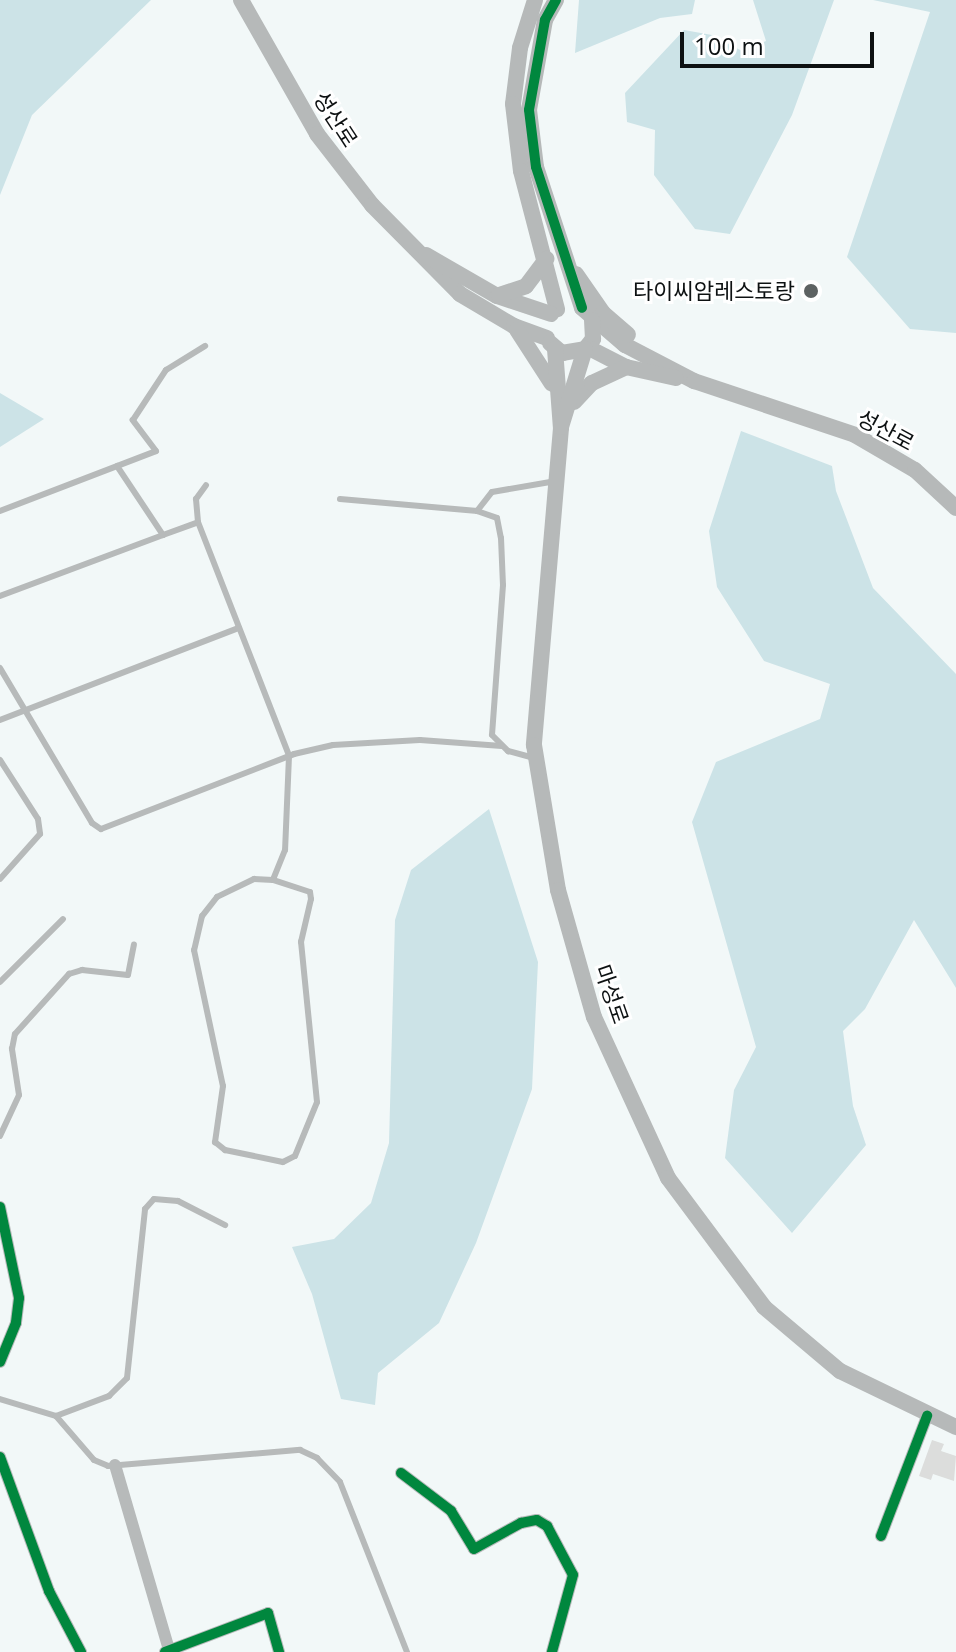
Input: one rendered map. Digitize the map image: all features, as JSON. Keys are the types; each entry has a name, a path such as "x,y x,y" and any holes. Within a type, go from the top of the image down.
{"main road":[{"name":"성산로","path":"241,0 317,134 372,205 414,249"},
{"path":"535,0 520,48 513,104 521,171 554,256 587,314 662,366 694,381"},
{"path":"554,312 554,256 536,167 529,110 545,20 556,0"},
{"path":"414,249 497,296 554,312 587,314"},
{"path":"414,249 460,294 570,354 586,348 626,367 694,381"},
{"path":"497,296 526,286 554,256"},
{"path":"554,256 603,313 662,366"},
{"name":"마성로","path":"554,312 551,344 565,399 536,758 558,890 594,1017 668,1178 764,1307 840,1371 927,1416 956,1427"},
{"path":"565,399 586,348 587,314"},
{"path":"514,326 533,347 565,399"},
{"path":"565,399 626,367"},
{"name":"성산로","path":"694,381 855,435 915,470 956,508"}],"street":[{"path":"0,1207 19,1298 16,1323 0,1362"},
{"path":"881,1536 927,1416"},
{"path":"0,1457 49,1591 81,1652"},
{"path":"115,1465 167,1651 268,1613 279,1652"},
{"path":"401,1473 451,1511 474,1549 521,1523 537,1520 547,1526 573,1575 552,1652"}],"lane":[{"path":"0,511 156,451 133,420 166,370 205,346"},
{"path":"117,466 163,535"},
{"path":"477,511 492,492 556,481"},
{"path":"206,485 196,499 198,522 289,756 285,850 273,880"},
{"path":"340,499 477,511 497,518 503,585 492,735 502,746"},
{"path":"0,596 198,522"},
{"path":"0,720 23,707 129,674 239,628"},
{"path":"0,668 92,823 101,829 289,756 333,745 420,740 502,746 536,758"},
{"path":"0,760 38,819 40,834 0,879"},
{"path":"254,879 273,880 310,892 311,899 301,942 317,1102 295,1156 283,1162 225,1150 215,1142 223,1086 194,950 202,916 217,897 254,879"},
{"path":"0,982 63,919"},
{"path":"0,1136 19,1095 12,1049 15,1034 69,974 82,970 128,975 134,945"},
{"path":"56,1416 109,1396 127,1378 145,1209 154,1199 178,1201 225,1225"},
{"path":"0,1399 56,1416 94,1460 115,1465 300,1450 317,1458 340,1482 407,1652"}],"shaded area":[{"path":"0,0 151,0 32,115 0,195"},
{"path":"579,0 695,0 692,14 660,18 575,53"},
{"path":"753,0 834,0 792,115 730,234 695,229 654,175 655,130 627,122 625,93 684,30 712,35 742,51 766,41"},
{"path":"873,0 956,0 956,333 910,329 847,257 930,12"},
{"path":"0,393 44,419 0,447"},
{"path":"741,431 832,466 836,491 873,588 956,674 956,988 914,920 865,1009 843,1031 853,1106 866,1145 792,1233 725,1158 734,1090 756,1047 692,822 716,762 820,719 830,684 764,661 717,587 709,531"},
{"path":"489,809 538,962 532,1089 476,1243 439,1323 378,1373 375,1405 341,1399 312,1294 292,1247 334,1239 371,1203 389,1143 395,920 411,870"}],"building":[{"path":"932,1440 944,1444 941,1451 956,1456 954,1481 933,1474 931,1480 919,1476"}],"cycle path":[{"path":"556,0 545,20 529,110 536,167 582,308"},
{"path":"0,1207 19,1298 16,1323 0,1362"},
{"path":"881,1536 927,1416"},
{"path":"0,1457 49,1591 81,1652"},
{"path":"401,1473 451,1511 474,1549 521,1523 537,1520 547,1526 573,1575 552,1652"},
{"path":"165,1652 268,1613 279,1652"}],"place":[{"name":"타이씨암레스토랑","path":"811,291"}]}
